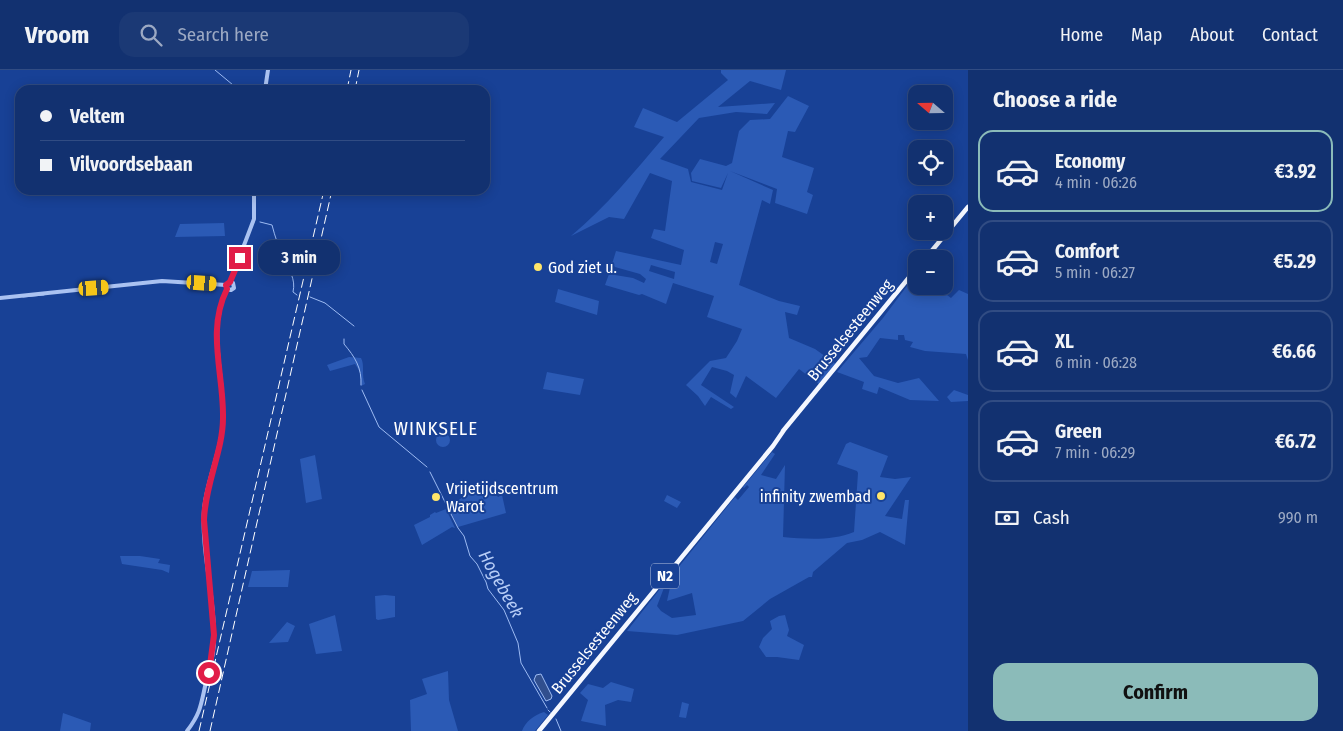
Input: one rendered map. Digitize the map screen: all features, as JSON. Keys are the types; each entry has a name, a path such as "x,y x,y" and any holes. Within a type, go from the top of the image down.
{"main road":[{"path":"932,250 968,207"},
{"name":"Brusselsesteenweg","path":"539,731 908,279"}],"street":[{"path":"266,85 268,70"},
{"path":"187,731 199,714 213,654 214,635 204,520 207,493 223,430 221,372 216,339 217,325 228,286 254,219 254,195"},
{"path":"0,298 162,281 228,286"}],"shaded area":[{"path":"721,70 786,70 781,90 750,81 718,107 775,103 767,114 736,112 699,118 660,159 688,169 691,182 722,190 728,173 721,188 692,181 691,173 700,159 726,166 732,163 739,131 750,120 770,119 788,96 809,106 795,132 788,131 782,157 814,168 807,192 813,195 807,214 775,203 777,189 730,171 773,190 770,204 762,200 739,285 779,301 800,306 797,315 785,312 789,338 815,349 836,364 820,385 799,369 776,398 746,376 736,398 730,393 734,375 712,367 701,385 734,407 731,409 711,397 705,406 698,396 686,385 710,361 726,358 742,329 707,317 714,296 673,283 666,304 642,294 639,295 605,285 609,274 633,278 644,283 646,279 640,274 615,267 612,264 616,251 681,265 684,250 651,238 654,229 665,231 672,181 650,173 624,219 609,217 571,236 608,201 664,137 634,127 643,108 677,122 728,80 721,73","holes":["715,242 723,244 717,264 710,262","651,265 675,272 674,279 649,271"]},
{"path":"224,223 225,236 175,237 180,224"},
{"path":"908,285 908,295 947,295 951,298 959,290 968,294 968,360 966,354 925,351 910,347 913,342 905,340 904,335 898,335 898,340 880,338 867,357 859,358 874,376 898,383 919,378 939,401 910,400 879,387 877,394 862,389 864,382 837,372 883,318"},
{"path":"558,289 599,301 597,315 555,302"},
{"path":"349,357 361,358 365,384 361,386 360,372 355,364 330,371 327,365"},
{"path":"547,372 584,379 580,395 543,389"},
{"path":"954,390 968,395 968,401 951,402 947,397"},
{"path":"443,433 448,435 450,440 448,445 443,447 438,445 436,440 438,435"},
{"path":"850,442 888,456 880,477 895,479 911,477 885,516 902,519 905,500 909,500 905,545 880,532 862,540 847,543 813,572 812,577 770,599 743,621 677,635 627,631 667,580 657,606 661,611 672,618 696,615 692,593 667,601 673,574 735,497 738,500 749,487 747,485 743,487 772,452 775,454 761,475 776,479 785,465 783,537 828,538 854,532 858,473 837,464 846,444"},
{"path":"315,455 322,499 306,503 300,459"},
{"path":"486,484 498,497 502,495 506,513 458,527 448,506"},
{"path":"667,495 681,502 677,508 664,501"},
{"path":"446,509 455,528 452,527 422,545 414,525 430,517 435,512"},
{"path":"120,556 160,559 158,563 170,565 169,573 162,570 122,564"},
{"path":"290,570 288,587 248,587 252,571"},
{"path":"375,596 395,596 395,617 378,620 376,619"},
{"path":"335,615 342,651 316,654 309,624"},
{"path":"785,615 789,630 787,636 804,645 799,660 766,657 759,647 763,638 772,629 770,621"},
{"path":"287,622 295,626 288,642 269,643"},
{"path":"448,671 449,700 458,731 411,731 410,700 427,694 422,679"},
{"path":"541,674 552,696 551,699 546,701 534,680 536,675"},
{"path":"611,682 634,689 631,702 618,700 605,705 606,726 581,721 588,700 580,693 588,684 603,688"},
{"path":"682,702 689,704 686,718 679,717"},
{"path":"544,712 548,715 535,731 522,731 530,719"},
{"path":"63,713 91,723 90,731 60,731"}],"waterway":[{"name":"Hogebeek","path":"215,70 233,85"},
{"name":"Hogebeek","path":"260,222 272,225 293,279 293,292 297,295"},
{"path":"23,297 44,295"},
{"name":"Hogebeek","path":"310,297 325,303 354,326"},
{"name":"Hogebeek","path":"344,339 344,344 359,368 361,385"},
{"name":"Hogebeek","path":"362,390 379,427 427,467"},
{"name":"Hogebeek","path":"430,472 458,528 464,536 470,556 477,564 488,589 504,610 518,643 521,663 547,708"},
{"name":"Hogebeek","path":"556,719 561,731"}],"railway":[{"path":"348,85 351,70"},
{"path":"356,85 359,70"},
{"path":"199,731 323,195"},
{"path":"210,731 331,195"}],"place":[{"name":"God ziet u.","path":"538,267"},
{"name":"infinity zwembad","path":"881,496"},
{"name":"Vrijetijdscentrum Warot","path":"436,497"}],"district":[{"name":"WINKSELE","path":"436,428"}],"route":[{"path":"209,673 214,635 204,508 209,481 223,430 221,372 216,348 216,333 227,289 226,285 230,282 240,258"}]}
